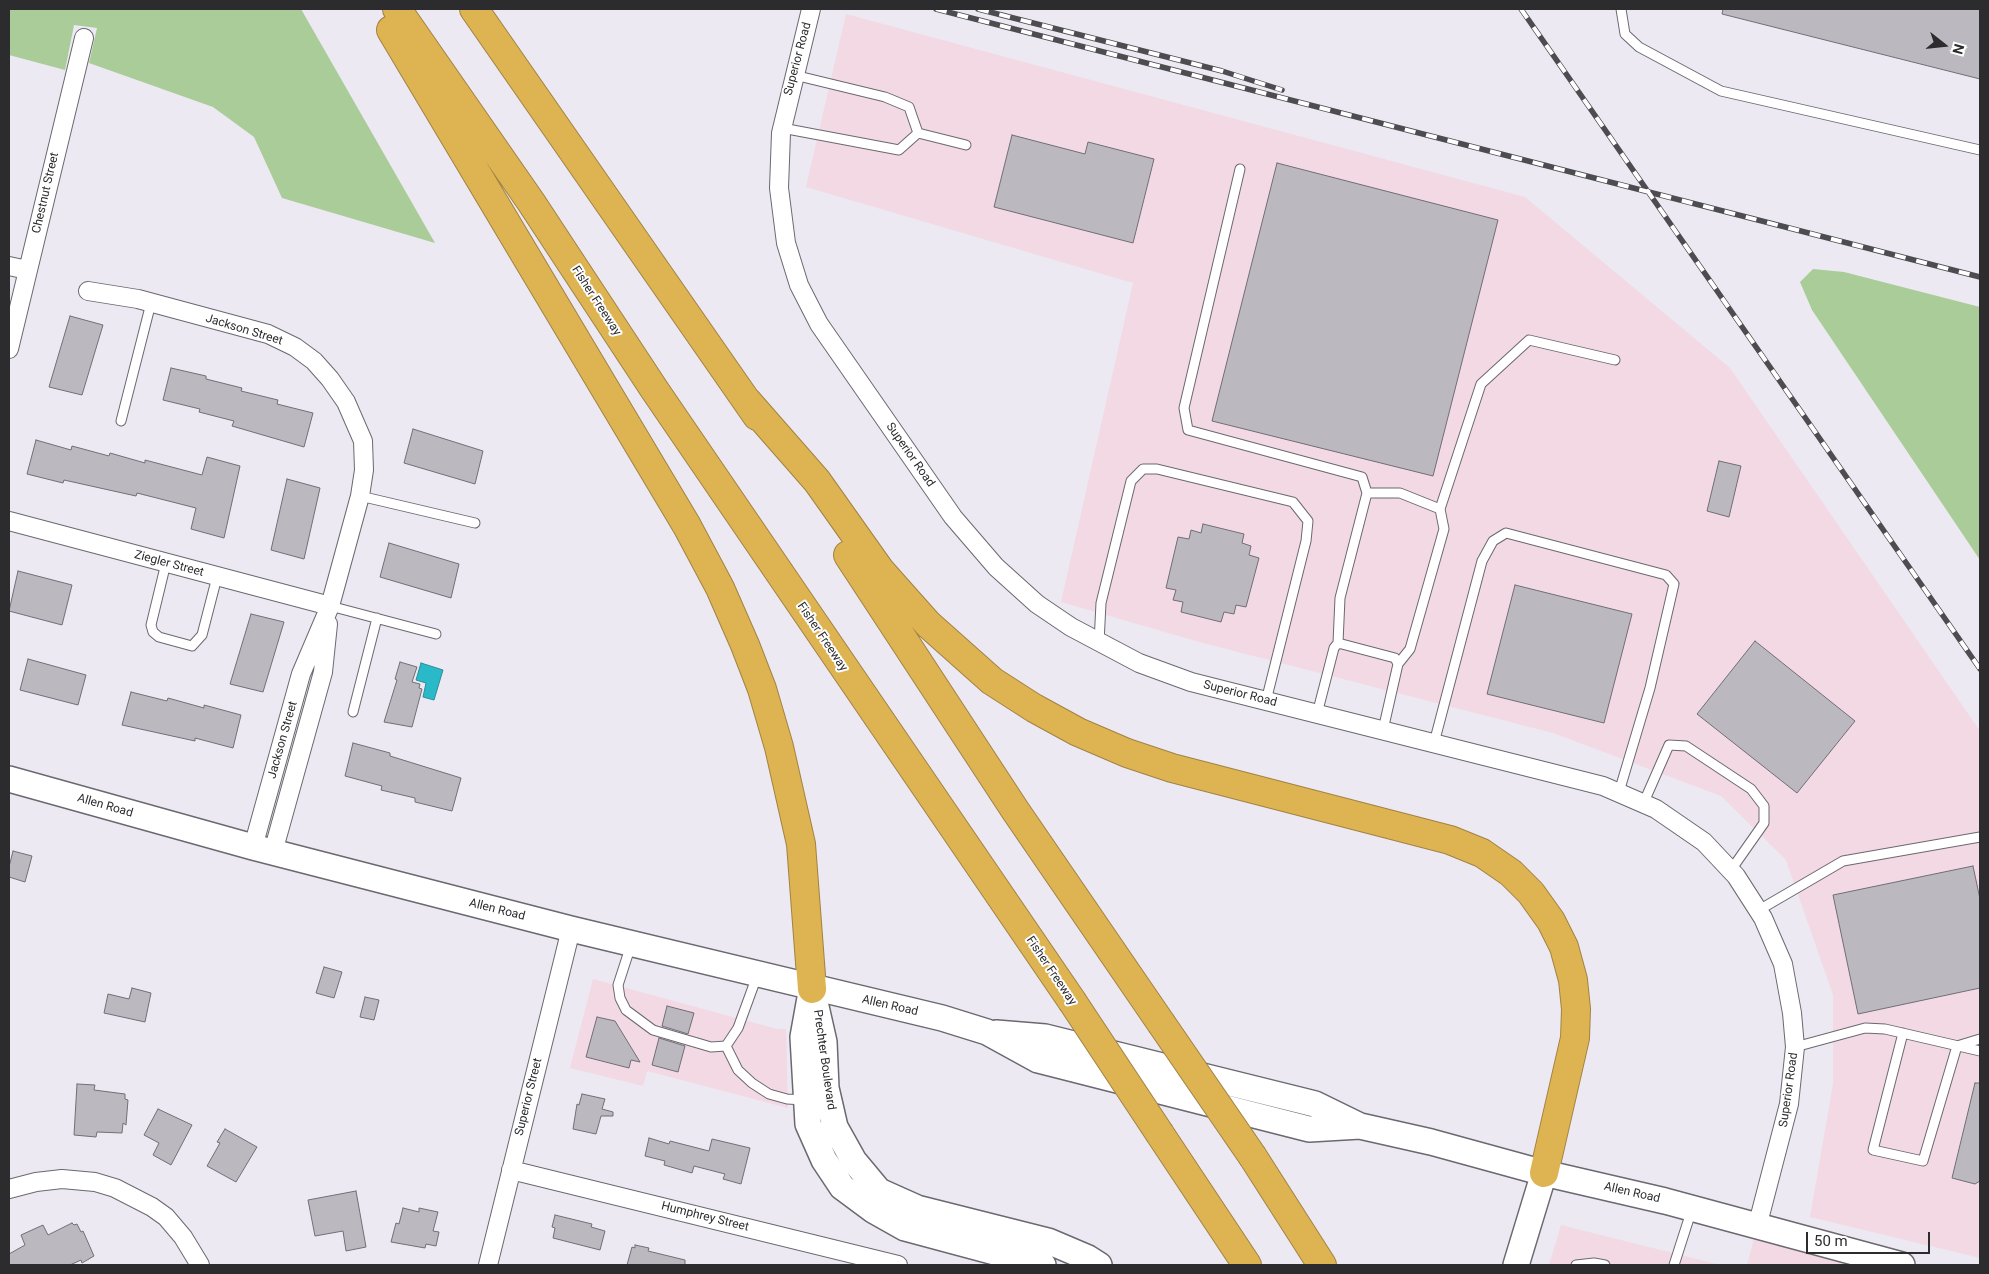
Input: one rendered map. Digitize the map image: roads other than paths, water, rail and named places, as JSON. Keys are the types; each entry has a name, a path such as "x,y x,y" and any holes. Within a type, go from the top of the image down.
{"highway":[{"path":"380,9 435,105 687,526 720,588 745,645 779,747 800,844 812,989"},
{"name":"Fisher Freeway","path":"397,9 530,202 698,455 1072,1001 1247,1265"},
{"path":"474,9 747,402 1010,802 1253,1157 1322,1265"},
{"path":"747,402 817,480 880,570 928,624 992,681 1034,708 1078,732 1127,753 1172,768 1450,840 1482,853 1511,873 1531,893 1552,921 1564,947 1573,980 1576,1009 1574,1038 1544,1173"}],"main road":[{"name":"Allen Road","path":"9,779 263,849 570,929 812,989 942,1018 987,1032 1038,1060 1309,1129 1360,1126 1431,1142 1544,1173 1692,1209 1894,1264"},
{"name":"Prechter Boulevard","path":"812,989 803,1037 808,1124 824,1160 842,1187 872,1210 905,1228 1043,1265"},
{"name":"Prechter Boulevard","path":"812,989 824,1042 826,1088 835,1127 854,1161 879,1191 917,1208 1048,1241 1088,1258 1099,1265"},
{"path":"1516,1265 1544,1173"}],"street":[{"name":"Superior Road","path":"811,9 782,128 779,188 786,243 800,285 819,324 971,539 996,567 1037,604 1098,643 1165,674 1619,792 1644,802 1681,824 1704,842 1731,870 1759,910 1783,964 1792,1013 1795,1047 1789,1104 1757,1227"},
{"name":"Chestnut Street","path":"9,349 84,38"},
{"path":"9,266 27,270"},
{"name":"Jackson Street","path":"88,291 151,303 268,334 295,347 314,362 330,379 346,402 363,442 364,470 360,496 330,606 323,672 263,849"},
{"name":"Ziegler Street","path":"9,522 330,606"},
{"name":"Superior Street","path":"488,1265 570,929"},
{"name":"Humphrey Street","path":"511,1170 898,1265"},
{"path":"9,1189 36,1182 62,1179 95,1182 114,1188 152,1207 166,1217 183,1237 200,1265"}],"lane":[{"path":"1621,9 1625,34 1639,47 1721,91 1980,150"},
{"path":"794,75 885,97 909,107 918,133"},
{"path":"782,128 899,150 918,133"},
{"path":"918,133 966,145"},
{"path":"1240,169 1184,408 1188,430 1362,477 1367,493 1340,598 1338,643 1334,648 1317,714"},
{"path":"121,421 151,303"},
{"path":"1383,730 1398,664 1410,649 1444,529 1440,509 1481,384 1529,340 1615,360"},
{"path":"1098,643 1101,604 1130,481 1143,468 1157,469 1293,502 1308,521 1306,541 1266,701"},
{"path":"1367,493 1400,493 1440,509"},
{"path":"360,496 475,523"},
{"path":"1434,743 1482,561 1493,541 1506,534 1666,575 1674,584 1650,688 1619,792"},
{"path":"166,563 151,625 153,632 159,637 192,646 202,634 217,576"},
{"path":"330,606 436,634"},
{"path":"353,712 377,618"},
{"path":"1338,643 1394,658 1398,664"},
{"path":"1644,802 1670,745 1686,746 1751,789 1764,806 1764,823 1731,870"},
{"path":"1759,910 1843,861 1980,837"},
{"path":"632,944 618,985 620,998 626,1010 653,1030 711,1047 726,1046"},
{"path":"726,1046 738,1028 758,975"},
{"path":"1795,1047 1866,1028 1885,1029 1980,1051"},
{"path":"1903,1034 1873,1150 1923,1161 1957,1046"},
{"path":"1957,1046 1980,1038"},
{"path":"726,1046 738,1070 752,1083 769,1094 787,1099 807,1100"},
{"path":"1674,1265 1692,1209"},
{"path":"1576,1265 1594,1263 1605,1265"}],"water":[{"path":"421,663 443,670 434,700 423,697 426,683 416,680"}],"railway":[{"path":"936,9 1980,277"},
{"path":"978,9 1222,71 1282,90"},
{"path":"1521,9 1980,669"}]}
